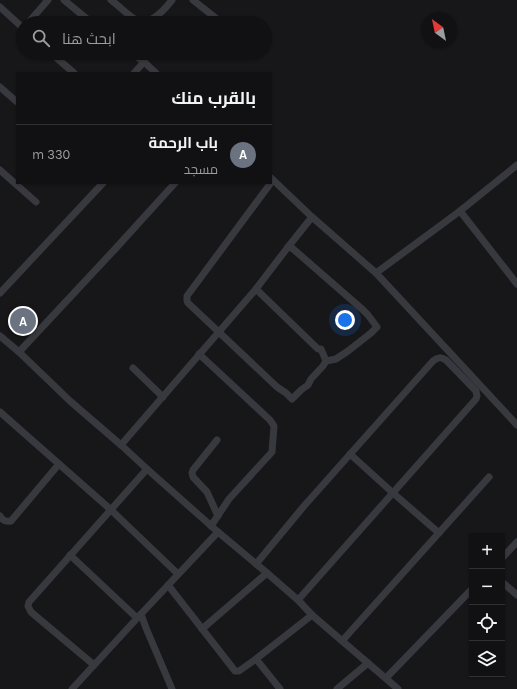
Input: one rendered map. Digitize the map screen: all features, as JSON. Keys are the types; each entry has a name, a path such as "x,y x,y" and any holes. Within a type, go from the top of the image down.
{"street":[{"path":"34,16 48,0"},
{"path":"64,0 83,16"},
{"path":"112,0 132,16"},
{"path":"156,16 164,10 172,0"},
{"path":"193,0 213,16"},
{"path":"0,7 16,22"},
{"path":"59,60 73,72"},
{"path":"141,60 155,72"},
{"path":"135,72 144,62"},
{"path":"0,87 16,101"},
{"path":"376,273 460,211 517,165"},
{"path":"0,170 36,202"},
{"path":"272,179 312,217 376,273 517,425"},
{"path":"0,293 102,184"},
{"path":"19,352 174,184"},
{"path":"268,184 187,296 187,301 276,387 292,399 308,385 326,361 336,359 348,351 371,333 376,327 362,309 292,248 288,247"},
{"path":"460,211 517,284"},
{"path":"121,445 256,289 312,217"},
{"path":"256,289 318,349 321,349 326,361"},
{"path":"0,336 19,352 70,401 398,689"},
{"path":"199,354 270,420 274,426 272,452 229,499 212,526"},
{"path":"256,564 304,506 433,361 438,358 446,360 476,391 476,399 298,600"},
{"path":"133,368 163,397"},
{"path":"0,412 110,509 178,574"},
{"path":"217,440 192,473 193,477 207,492 218,516"},
{"path":"350,454 439,533"},
{"path":"0,516 5,522 12,521 59,464"},
{"path":"94,665 31,612 28,606 29,602 147,469"},
{"path":"342,641 489,477"},
{"path":"72,689 218,532"},
{"path":"505,555 517,542"},
{"path":"70,555 139,616 172,689"},
{"path":"202,629 267,573"},
{"path":"168,585 235,670 239,670 256,659 312,615"},
{"path":"505,585 517,595"},
{"path":"386,678 469,592"},
{"path":"256,659 280,689"},
{"path":"337,689 368,663"}],"place":[{"name":"باب الرحمة","path":"23,321"}]}
